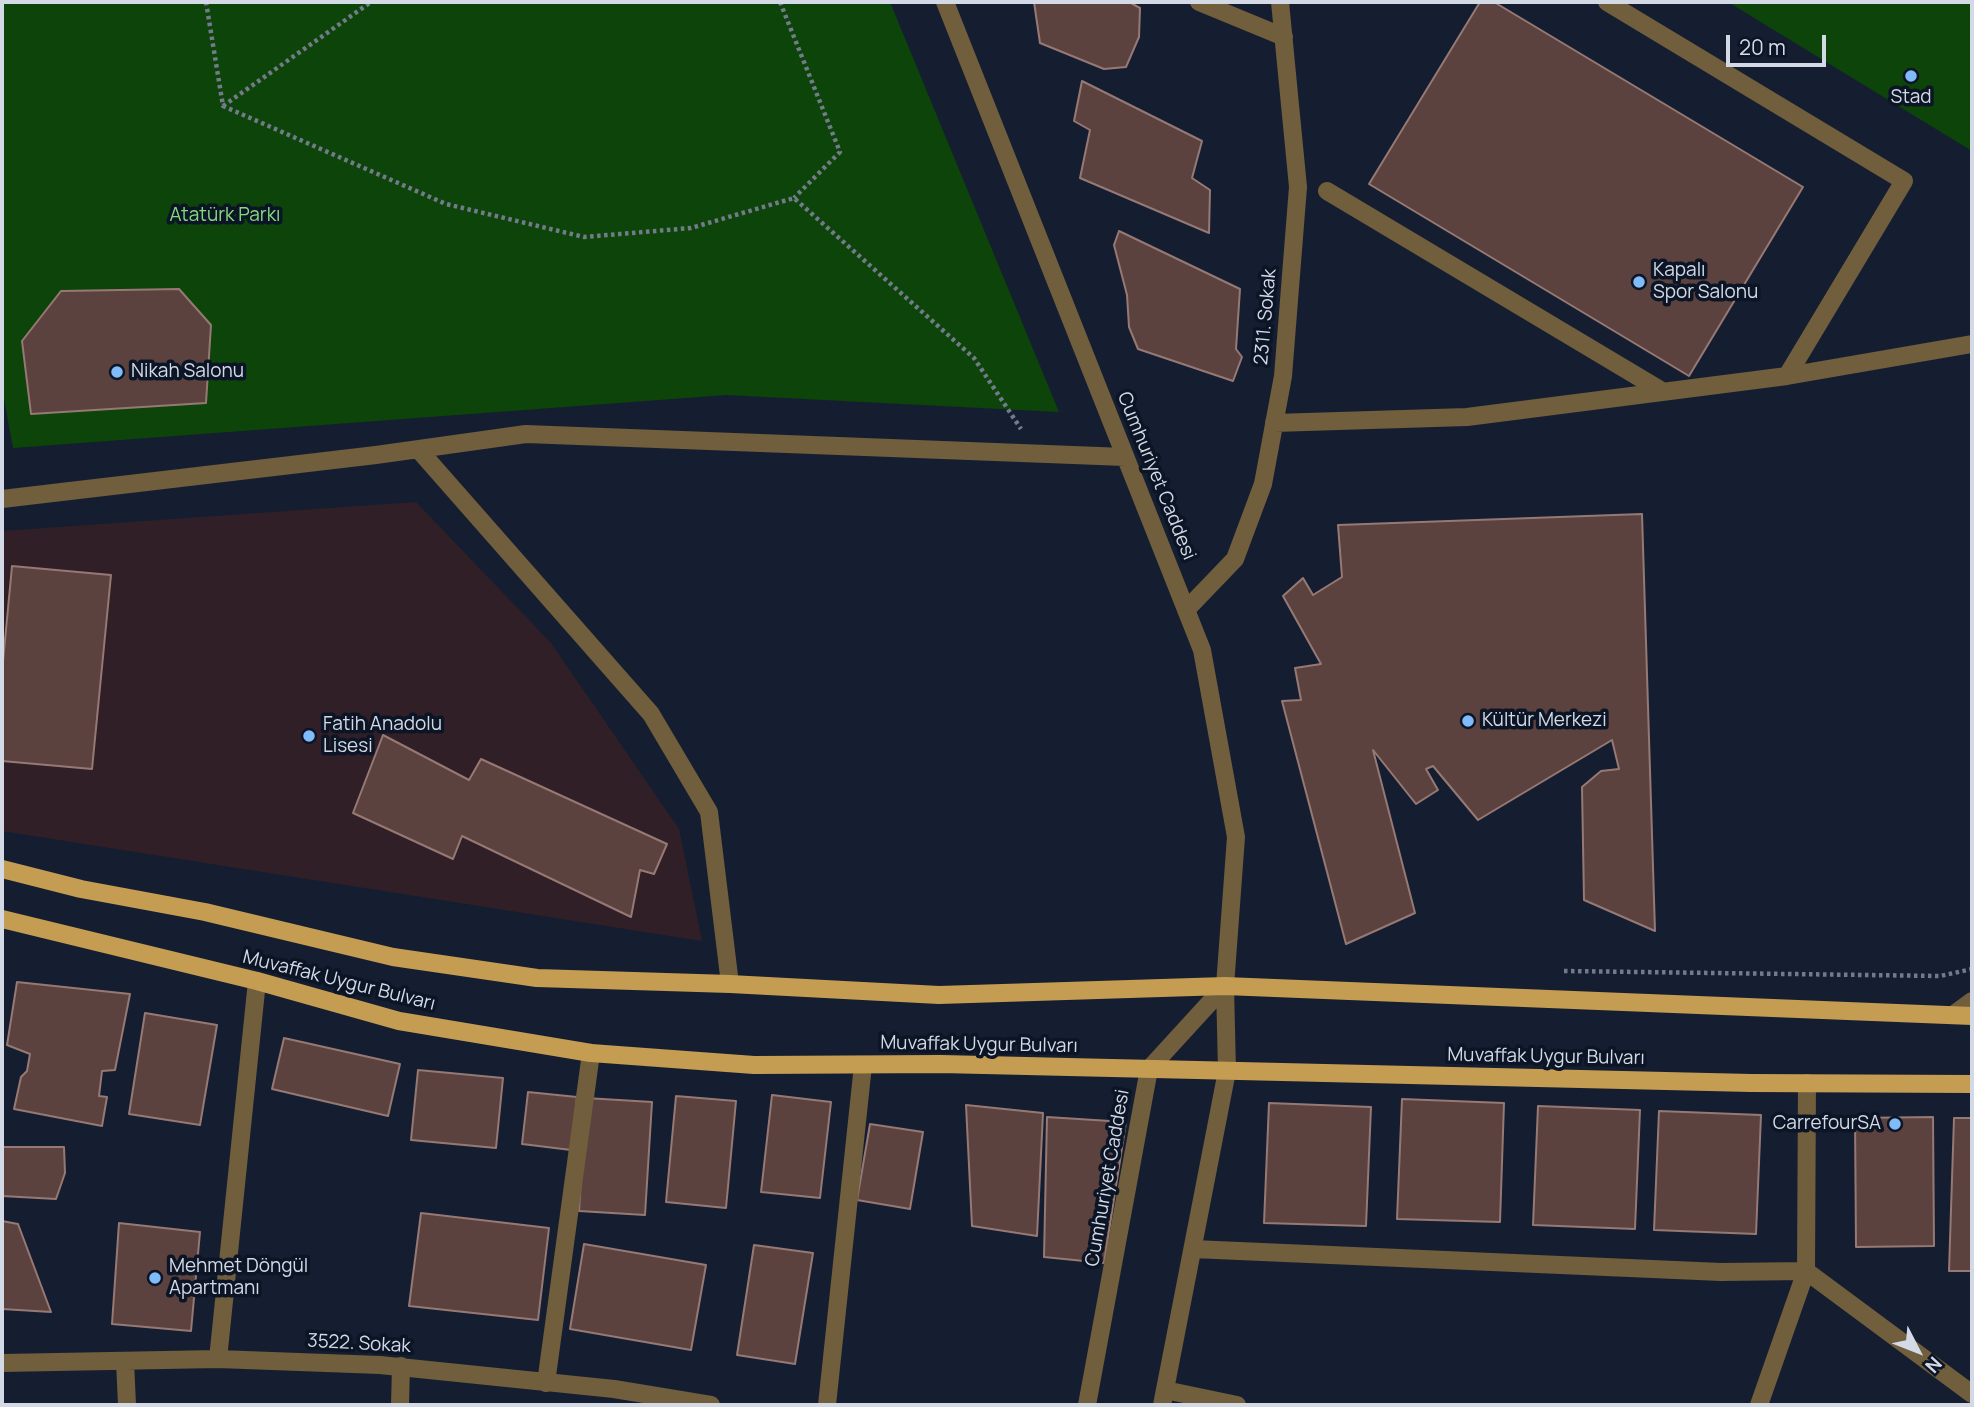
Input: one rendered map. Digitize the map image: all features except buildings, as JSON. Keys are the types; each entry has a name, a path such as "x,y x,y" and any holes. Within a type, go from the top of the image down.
{"main road":[{"name":"Muvaffak Uygur Bulvarı","path":"2,869 81,889 205,912 393,957 537,978 730,984 939,995 1225,986 1972,1016"},
{"name":"Muvaffak Uygur Bulvarı","path":"2,919 257,981 399,1021 591,1053 754,1065 1149,1069 1972,1084"}],"street":[{"name":"Cumhuriyet Caddesi","path":"945,2 1202,650 1236,837 1225,986 1227,1071 1164,1398"},
{"path":"1199,2 1284,37"},
{"name":"2311. Sokak","path":"1186,610 1235,559 1263,484 1283,376 1298,187 1280,2"},
{"path":"1607,2 1905,181 1787,376"},
{"path":"1327,191 1662,391"},
{"path":"1274,423 1467,416 1787,376 1972,344"},
{"path":"2,499 526,434 1125,457"},
{"path":"418,449 651,714 709,812 730,984"},
{"path":"218,1359 257,981"},
{"name":"Cumhuriyet Caddesi","path":"1087,1405 1149,1069 1225,986"},
{"path":"1953,1015 1972,1002"},
{"path":"546,1383 591,1053"},
{"path":"827,1405 863,1065"},
{"path":"1759,1405 1806,1271 1807,1083"},
{"path":"1192,1249 1721,1272 1806,1271 1972,1394"},
{"name":"3522. Sokak","path":"2,1363 218,1359 401,1366 614,1389 711,1405"},
{"path":"125,1362 127,1405"},
{"path":"400,1405 401,1366"},
{"path":"1164,1398 1237,1405"}],"path":[{"path":"206,2 223,106"},
{"path":"223,106 371,2"},
{"path":"223,106 446,204 584,237 691,228 794,198 841,152 780,2"},
{"path":"794,198 974,358 1037,453"},
{"path":"1555,971 1940,976 1972,969"}],"shaded area":[{"name":"Fatih Anadolu Lisesi","path":"416,502 551,643 679,829 702,941 2,831 2,531"}],"green space":[{"name":"Atatürk Parkı","path":"2,2 890,2 1059,412 726,395 13,448 2,388"},
{"name":"Stad","path":"1728,2 1972,2 1972,151"}],"place":[{"name":"Stad","path":"1911,76"},
{"name":"Kapalı Spor Salonu","path":"1639,282"},
{"name":"Nikah Salonu","path":"117,372"},
{"name":"Kültür Merkezi","path":"1468,721"},
{"name":"Fatih Anadolu Lisesi","path":"309,736"},
{"name":"CarrefourSA","path":"1895,1124"},
{"name":"Mehmet Döngül Apartmanı","path":"155,1278"}]}
